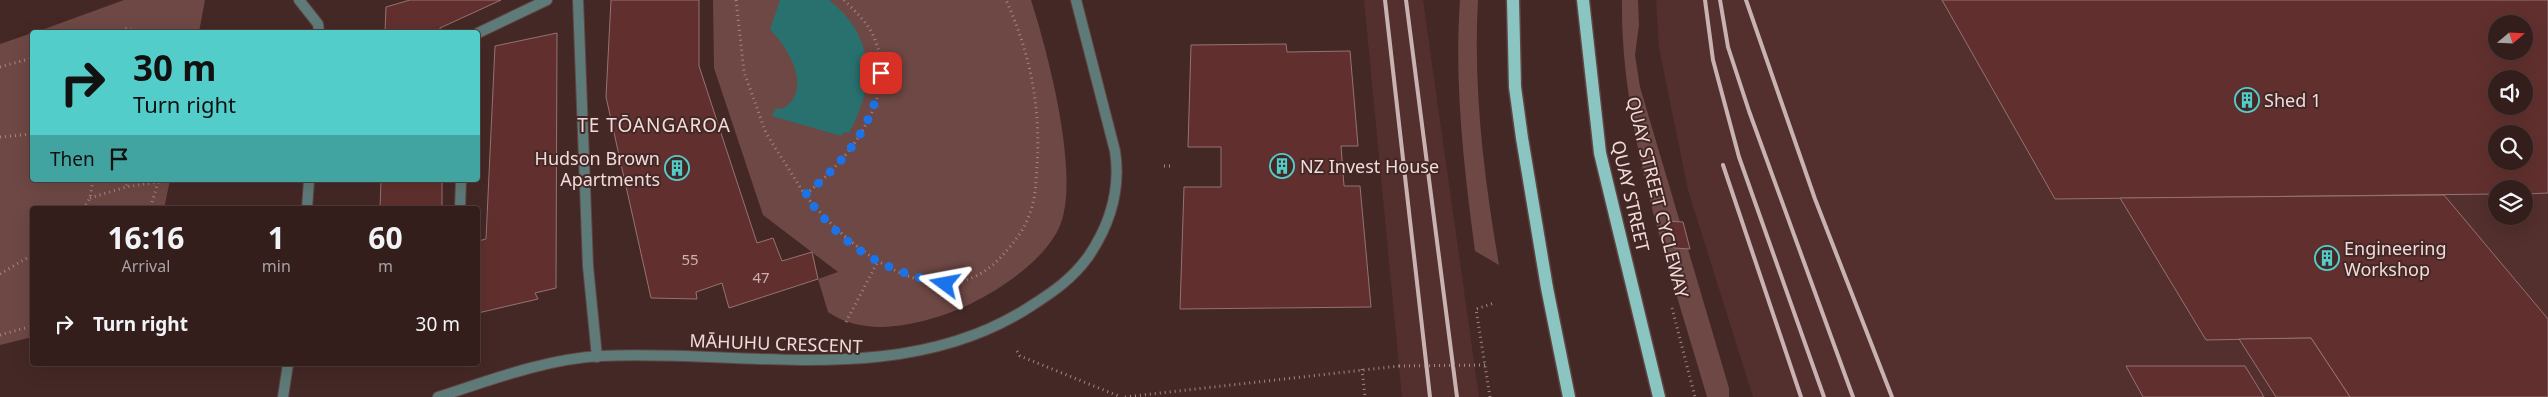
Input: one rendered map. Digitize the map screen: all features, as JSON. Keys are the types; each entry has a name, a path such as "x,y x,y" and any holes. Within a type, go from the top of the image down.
{"main road":[{"path":"1513,0 1516,87 1522,138 1547,288 1569,397"},
{"name":"QUAY STREET","path":"1583,0 1583,15 1600,153 1659,397"}],"street":[{"path":"299,0 318,24 319,30"},
{"path":"480,33 547,0"},
{"path":"578,0 588,266 597,357"},
{"name":"MĀHUHU CRESCENT","path":"438,397 532,369 597,357 631,356 828,365 868,364 944,350 973,339 1015,319 1050,297 1073,276 1097,245 1108,219 1117,168 1076,0"},
{"path":"307,206 310,182"},
{"path":"460,206 461,182"},
{"path":"283,397 288,366"}],"path":[{"path":"736,0 744,72 766,133 805,195 841,237 878,261 901,273 945,284 970,280 996,263 1017,237 1029,217 1034,197 1038,158 1038,111 1027,49 1006,0"},
{"path":"805,195 828,176 847,155 862,134 879,93 880,54 874,38 854,8 844,0"},
{"path":"0,67 30,59"},
{"path":"0,137 30,134"},
{"path":"1164,166 1170,166"},
{"path":"85,206 90,198 93,182"},
{"path":"126,188 128,182"},
{"path":"90,198 158,182 151,206"},
{"path":"0,274 30,257"},
{"path":"846,322 878,261"},
{"name":"QUAY STREET CYCLEWAY","path":"1670,302 1695,397"},
{"path":"1490,397 1476,309 1494,303"},
{"path":"0,335 30,327"},
{"path":"1017,351 1020,356 1120,397"},
{"path":"1125,397 1362,369 1399,366 1485,365"},
{"path":"1362,369 1365,397"}],"shaded area":[{"path":"124,0 205,0 199,30 42,30"},
{"path":"713,0 1031,0 1045,49 1064,141 1066,198 1062,220 1055,236 1043,252 1010,280 972,303 937,317 910,324 881,327 854,324 828,312 818,279 838,272 763,215 714,68"},
{"path":"1364,0 1423,0 1479,397 1402,397"},
{"path":"1460,0 1478,0 1478,100 1484,166 1499,265 1475,251 1467,189 1459,94 1458,31"},
{"path":"1622,0 1638,0 1639,25 1635,55 1640,87 1729,388 1729,397 1707,397 1650,201 1629,100"},
{"path":"1656,0 2548,0 2548,397 1753,397 1688,190 1659,48"},
{"path":"30,34 30,182 170,182 165,206 30,206 30,338 0,345 0,44"}],"water":[{"path":"780,0 829,0 844,14 855,29 863,45 867,79 858,115 849,133 844,132 841,136 772,116 776,108 782,109 791,101 796,92 797,81 791,58 770,30"}],"building":[{"path":"410,0 501,0 440,28 440,30 385,30 386,7"},
{"name":"Hudson Brown Apartments","path":"611,0 699,0 699,66 757,243 773,238 782,261 812,252 818,279 729,308 722,283 696,292 697,299 651,298 606,97"},
{"name":"Shed 1","path":"1942,0 2548,0 2548,193 2533,194 2533,180 2488,180 2488,194 2055,199"},
{"name":"Hudson Brown Apartments","path":"557,33 556,288 535,293 538,299 480,313 480,240 486,239 495,46"},
{"name":"NZ Invest House","path":"1286,44 1287,52 1350,51 1358,146 1341,146 1344,186 1360,186 1371,307 1180,309 1184,187 1221,187 1221,147 1188,147 1191,45"},
{"path":"381,182 442,182 442,206 380,206"},
{"name":"Engineering Workshop","path":"2444,195 2548,319 2548,397 2350,397 2311,338 2206,340 2120,198"},
{"path":"1667,221 1683,222 1690,249 1674,248"},
{"path":"2311,338 2350,397 2276,397 2239,339"},
{"path":"2126,366 2245,366 2264,397 2143,397"}],"railway":[{"path":"1385,0 1430,397"},
{"path":"1406,0 1457,397"},
{"path":"1705,0 1713,60 1739,157 1824,397"},
{"path":"1720,0 1728,47 1749,111 1853,397"},
{"path":"1746,0 1815,199 1892,397"},
{"path":"1723,165 1801,397"}],"place":[{"name":"Shed 1","path":"2247,100"},
{"name":"NZ Invest House","path":"1282,166"},
{"name":"Hudson Brown Apartments","path":"677,168"},
{"name":"Engineering Workshop","path":"2327,258"}],"district":[{"name":"TE TŌANGAROA","path":"654,125"}],"route":[{"path":"881,73 879,93 873,112 862,134 847,155 828,176 805,195 821,216 841,237 858,249 901,273 945,284"}]}
